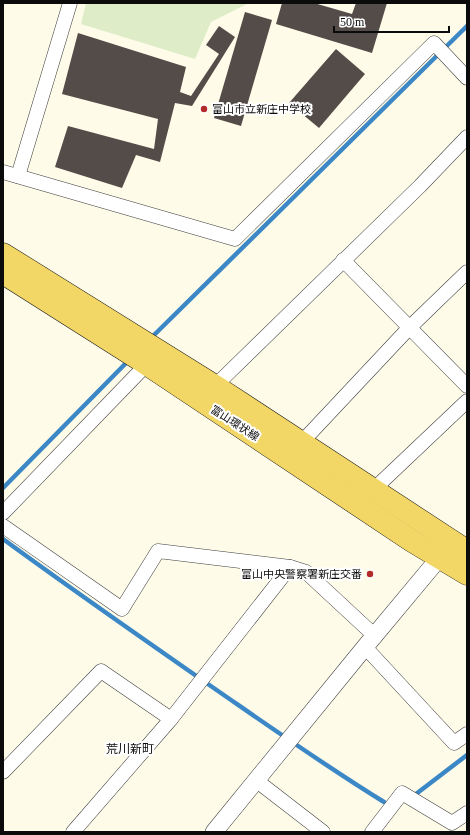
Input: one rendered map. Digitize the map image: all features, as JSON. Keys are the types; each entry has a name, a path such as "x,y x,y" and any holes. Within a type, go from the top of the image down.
{"main road":[{"name":"富山環状線","path":"3,254 128,342 147,358 412,541 467,574"},
{"name":"富山環状線","path":"3,273 128,342"},
{"name":"富山環状線","path":"147,358 215,386 373,490 464,546"}],"street":[{"path":"18,176 70,3"},
{"path":"3,172 235,239 434,43 467,78"},
{"path":"215,386 420,186 467,136"},
{"path":"343,260 467,386"},
{"path":"301,443 409,328 467,272"},
{"path":"3,513 147,358"},
{"path":"373,490 467,401"},
{"path":"3,526 122,609 158,552 290,567 306,572 370,641 454,743 467,734"},
{"path":"214,832 440,557 464,546"},
{"path":"73,832 171,719 290,567"},
{"path":"3,772 101,671 171,719"},
{"path":"257,781 323,832"},
{"path":"372,832 402,793 452,823 467,813"}],"green space":[{"path":"86,3 249,3 211,22 195,59 81,24"}],"building":[{"path":"282,3 314,3 352,14 356,3 387,3 372,53 276,24"},
{"path":"245,12 272,20 241,126 214,118"},
{"path":"219,26 235,37 192,106 175,103 160,162 136,155 122,188 55,167 68,126 154,149 158,119 62,94 78,33 186,67 180,92 191,96 219,54 206,45"},
{"path":"336,49 365,74 319,128 289,103"}],"waterway":[{"path":"150,339 467,26"},
{"path":"3,488 129,360"},
{"path":"3,539 110,616 321,762 384,802"},
{"path":"416,794 467,755"}],"place":[{"name":"富山市立新庄中学校","path":"204,109"},
{"name":"富山中央警察署新庄交番","path":"370,574"}],"district":[{"name":"荒川新町","path":"130,749"}]}
